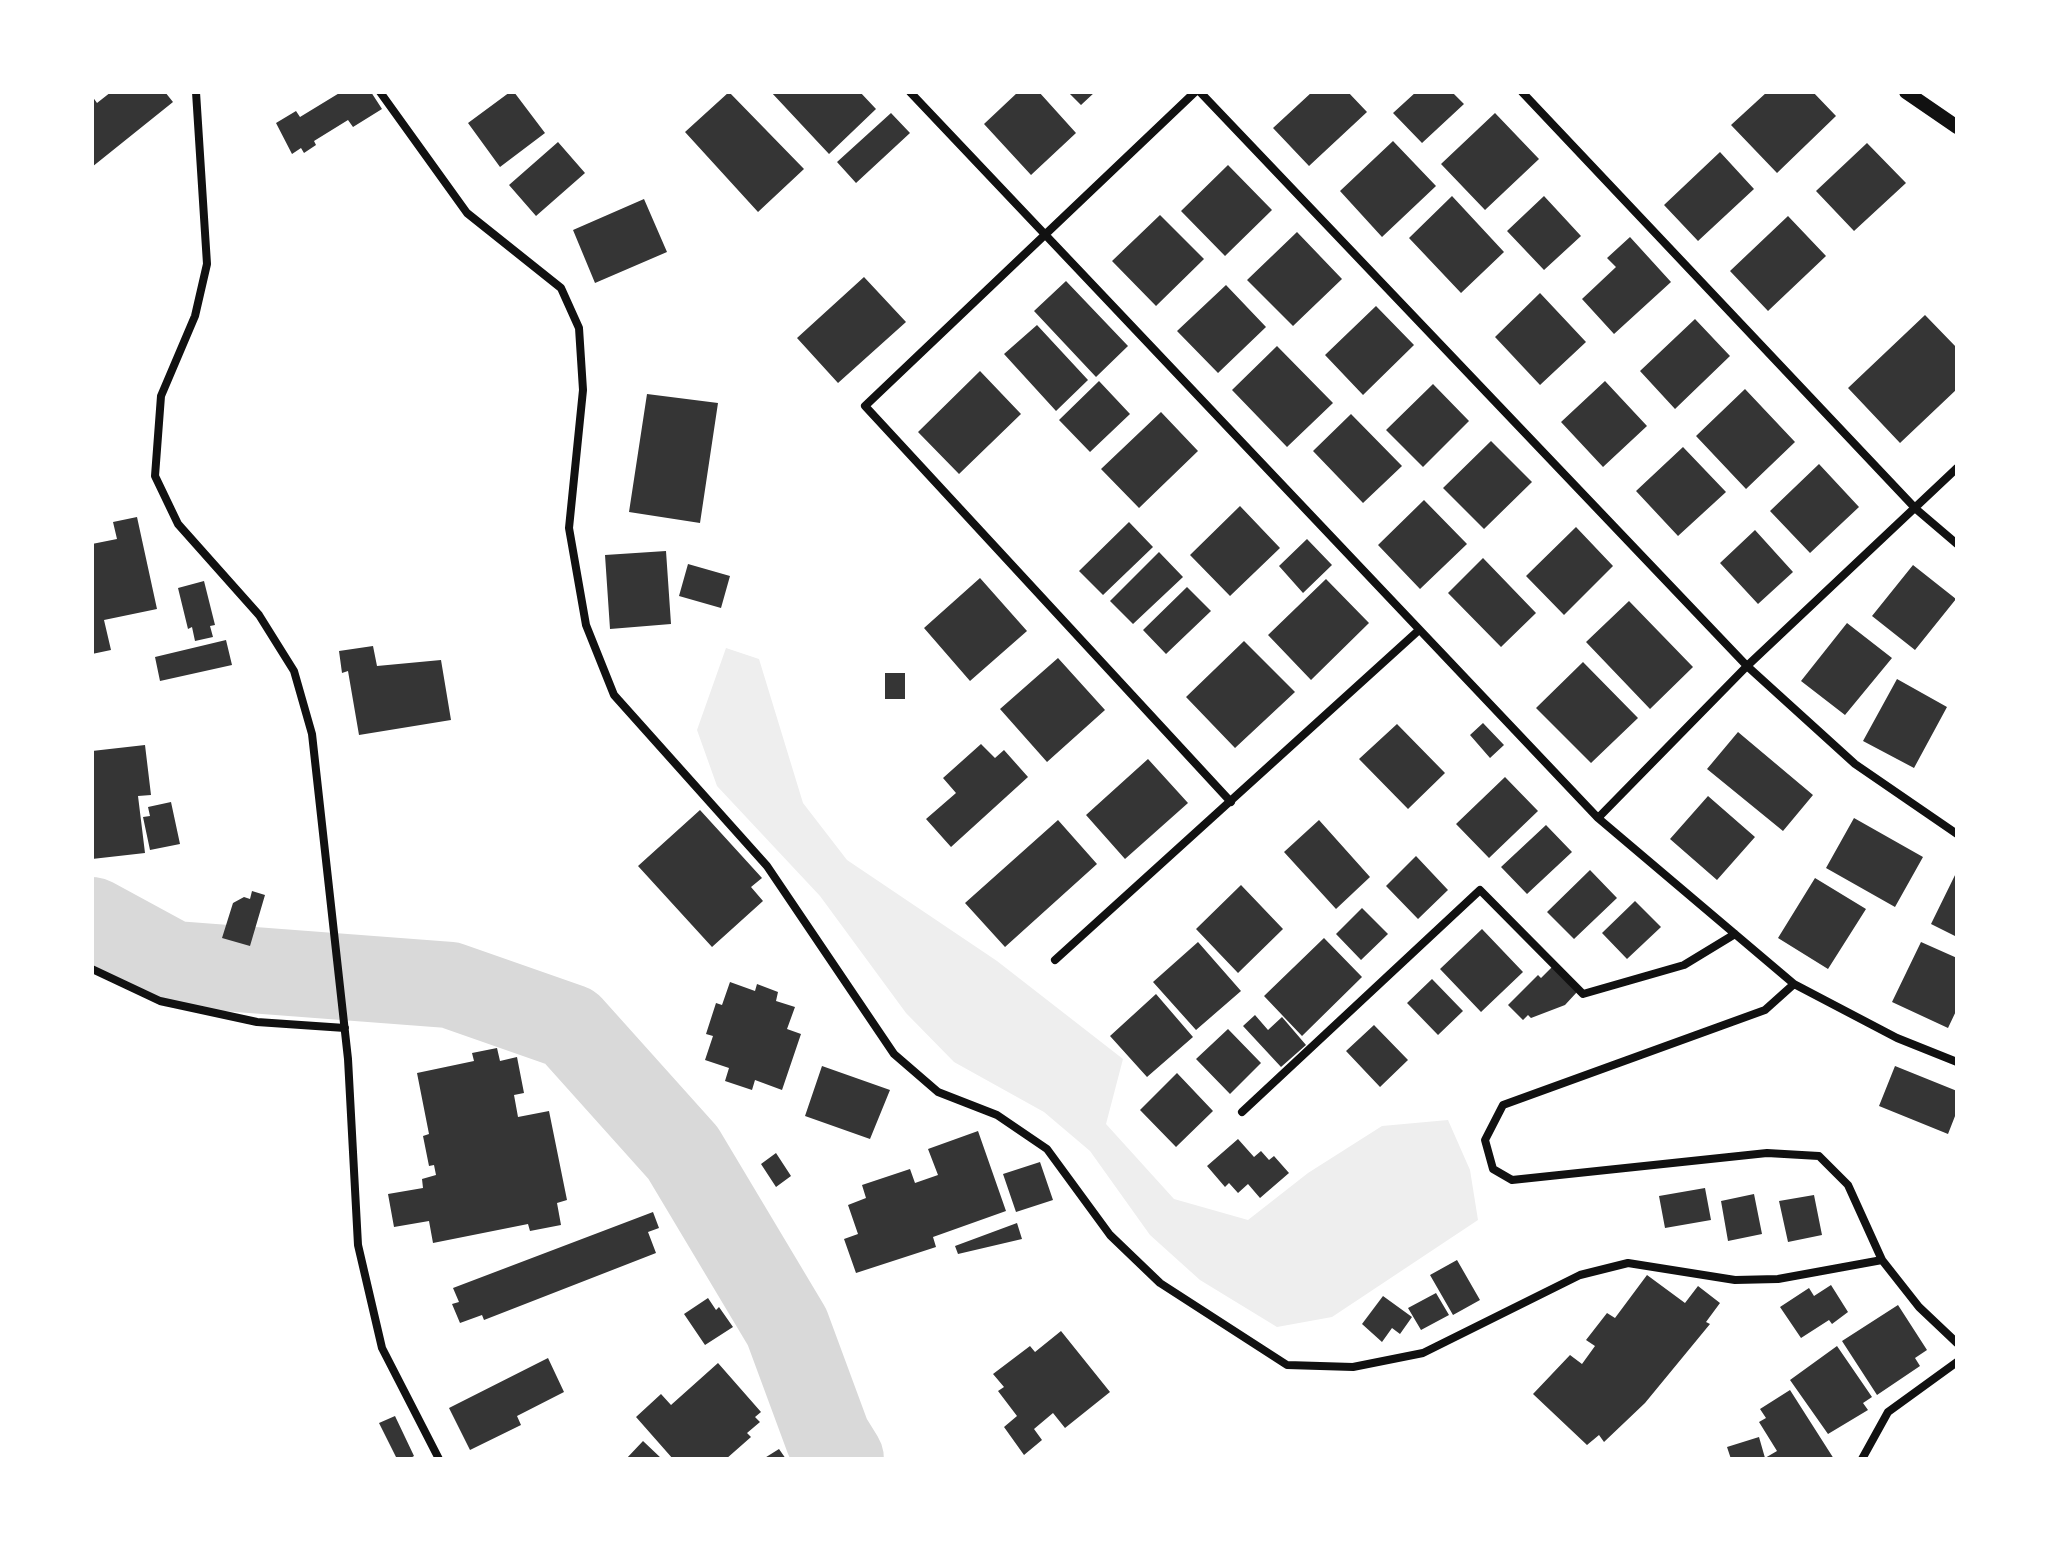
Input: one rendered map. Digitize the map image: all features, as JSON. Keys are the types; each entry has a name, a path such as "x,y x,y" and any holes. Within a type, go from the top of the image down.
{"street":[{"path":"196,92 207,264 195,316 161,396 155,476 178,524 259,615 294,671 312,734 345,1028 358,1245 382,1348 439,1459"},
{"path":"380,92 467,213 561,288 579,328 583,390 569,528 586,625 614,695 767,866 894,1054 938,1092 997,1115 1047,1149 1110,1235 1160,1283 1287,1365 1353,1367 1423,1353 1580,1275 1628,1263 1749,1279 1778,1279 1882,1260"},
{"path":"910,92 1043,236 1598,818 1794,984 1897,1038 1957,1062"},
{"path":"1231,802 865,406 1198,92 1747,666 1855,764 1957,834"},
{"path":"1522,92 1916,509 1957,544"},
{"path":"1906,92 1957,127"},
{"path":"1598,818 1747,666 1957,468"},
{"path":"1055,960 1419,630"},
{"path":"1242,1112 1480,890 1583,994 1684,965 1735,934"},
{"path":"92,969 160,1001 257,1022 345,1028"},
{"path":"1794,984 1765,1010 1503,1105 1485,1140 1493,1169 1512,1180 1767,1153 1819,1156 1848,1185 1882,1260 1919,1307 1957,1343"},
{"path":"1862,1459 1888,1412 1957,1362"}],"shaded area":[{"path":"726,648 759,659 803,803 847,860 997,961 1123,1059 1106,1124 1174,1199 1248,1220 1308,1173 1382,1126 1448,1120 1470,1170 1478,1220 1332,1317 1277,1327 1200,1280 1150,1235 1090,1151 1044,1112 954,1062 906,1013 820,896 717,786 697,730"}],"building":[{"path":"111,92 165,92 173,102 92,167 92,96 97,103"},
{"path":"341,92 371,92 382,109 353,127 348,120 314,141 316,145 304,153 301,148 292,154 276,123 296,111 300,117"},
{"path":"514,92 545,133 500,167 468,123"},
{"path":"729,92 804,169 758,212 685,132"},
{"path":"771,92 860,92 876,109 829,154"},
{"path":"1018,92 1039,92 1076,133 1031,175 984,124"},
{"path":"1068,92 1095,92 1081,105"},
{"path":"1312,92 1348,92 1367,112 1309,166 1273,128"},
{"path":"1416,92 1452,92 1464,104 1422,143 1393,113"},
{"path":"1767,92 1813,92 1836,116 1777,173 1731,125"},
{"path":"891,113 910,133 856,183 837,162"},
{"path":"1495,113 1539,159 1485,210 1441,164"},
{"path":"1393,141 1436,186 1382,237 1340,191"},
{"path":"558,142 585,173 536,216 509,185"},
{"path":"1867,143 1906,183 1854,231 1816,191"},
{"path":"1720,152 1754,189 1698,241 1664,205"},
{"path":"1228,165 1272,210 1225,256 1181,211"},
{"path":"1452,196 1504,252 1461,293 1409,238"},
{"path":"1544,196 1581,236 1544,270 1507,231"},
{"path":"644,199 667,252 595,283 573,230"},
{"path":"1160,215 1204,259 1156,306 1112,261"},
{"path":"1788,216 1826,256 1768,311 1730,271"},
{"path":"1297,232 1342,279 1293,326 1247,280"},
{"path":"1630,237 1671,282 1614,334 1582,299 1616,267 1607,258"},
{"path":"864,277 906,322 838,383 797,338"},
{"path":"1066,281 1128,346 1096,377 1034,311"},
{"path":"1226,285 1266,327 1218,373 1177,331"},
{"path":"1540,293 1586,342 1540,385 1495,337"},
{"path":"1376,306 1414,345 1363,395 1325,355"},
{"path":"1925,315 1957,348 1957,389 1900,443 1848,388"},
{"path":"1695,319 1730,356 1675,409 1640,371"},
{"path":"1037,325 1088,380 1056,411 1004,354"},
{"path":"1277,346 1333,403 1287,447 1232,390"},
{"path":"980,371 1021,414 959,474 918,432"},
{"path":"1099,381 1130,414 1090,452 1059,420"},
{"path":"1605,381 1647,426 1603,467 1561,422"},
{"path":"1433,384 1469,421 1423,467 1386,430"},
{"path":"1745,389 1795,442 1746,489 1696,436"},
{"path":"647,394 718,403 700,523 629,512"},
{"path":"1161,412 1198,451 1139,508 1101,469"},
{"path":"1351,414 1402,466 1363,503 1313,451"},
{"path":"1491,441 1532,482 1484,529 1443,488"},
{"path":"1683,447 1726,492 1678,536 1636,491"},
{"path":"1819,464 1859,507 1810,553 1770,511"},
{"path":"1424,500 1467,544 1420,589 1378,545"},
{"path":"1240,506 1280,548 1230,596 1190,555"},
{"path":"137,517 157,609 104,620 111,650 92,654 92,544 117,539 113,522"},
{"path":"1129,522 1153,547 1103,595 1079,571"},
{"path":"1576,527 1613,566 1564,615 1526,576"},
{"path":"1755,530 1793,572 1758,604 1720,563"},
{"path":"1307,539 1332,565 1303,593 1279,566"},
{"path":"666,551 671,624 610,629 605,555"},
{"path":"1159,552 1183,577 1133,624 1110,601"},
{"path":"1483,558 1536,613 1501,647 1448,593"},
{"path":"688,564 730,576 721,608 679,596"},
{"path":"1913,565 1956,599 1915,650 1872,616"},
{"path":"980,578 1027,631 970,681 924,628"},
{"path":"1326,579 1369,623 1311,680 1268,635"},
{"path":"204,581 215,625 210,626 213,637 195,641 192,627 188,629 178,588"},
{"path":"1187,587 1211,611 1166,654 1143,630"},
{"path":"1629,601 1693,667 1650,709 1586,642"},
{"path":"1847,623 1892,658 1845,715 1801,681"},
{"path":"226,640 232,665 160,681 155,657"},
{"path":"1244,641 1295,692 1235,748 1186,697"},
{"path":"373,646 377,666 441,660 451,720 359,735 348,671 342,673 339,651"},
{"path":"1058,658 1105,710 1047,762 1000,709"},
{"path":"1583,662 1638,718 1591,763 1536,708"},
{"path":"885,673 905,673 905,699 885,699"},
{"path":"1897,679 1947,707 1914,768 1863,741"},
{"path":"1483,723 1504,745 1490,758 1470,735"},
{"path":"1397,724 1445,773 1408,809 1359,759"},
{"path":"1738,732 1813,795 1783,831 1707,769"},
{"path":"981,744 995,758 1004,750 1028,777 951,847 926,819 956,793 943,778"},
{"path":"145,745 151,795 138,796 145,853 92,859 92,751"},
{"path":"1148,759 1188,803 1125,859 1086,815"},
{"path":"1505,777 1538,811 1489,858 1456,824"},
{"path":"1708,796 1755,837 1717,880 1670,839"},
{"path":"171,802 180,844 150,850 143,817 150,816 148,807"},
{"path":"700,810 762,878 751,887 763,901 712,947 638,866"},
{"path":"1854,818 1923,857 1895,907 1826,868"},
{"path":"1058,820 1097,864 1005,947 965,903"},
{"path":"1319,820 1370,877 1336,909 1284,852"},
{"path":"1546,825 1572,852 1527,894 1501,867"},
{"path":"1416,856 1448,890 1418,919 1386,886"},
{"path":"1590,870 1617,898 1574,939 1547,912"},
{"path":"1957,871 1957,937 1931,924"},
{"path":"1815,878 1866,909 1828,969 1778,938"},
{"path":"1241,885 1283,929 1238,973 1196,929"},
{"path":"252,891 265,895 250,946 222,938 233,903 244,897 250,899"},
{"path":"1635,901 1661,927 1627,959 1602,933"},
{"path":"1362,908 1388,934 1361,960 1336,934"},
{"path":"1482,929 1523,972 1481,1012 1440,969"},
{"path":"1324,938 1362,977 1302,1036 1264,996"},
{"path":"1198,942 1241,991 1196,1030 1153,982"},
{"path":"1921,942 1957,958 1957,1009 1948,1028 1892,1002"},
{"path":"1552,967 1577,992 1565,1005 1531,1018 1528,1015 1523,1020 1508,1005 1538,975 1541,978"},
{"path":"1432,979 1463,1011 1438,1035 1407,1003"},
{"path":"730,982 755,991 757,984 778,992 776,1001 795,1007 787,1029 801,1034 782,1090 755,1080 752,1090 725,1081 729,1068 705,1060 713,1036 706,1034 716,1003 722,1005"},
{"path":"1156,994 1193,1037 1147,1077 1110,1036"},
{"path":"1255,1015 1268,1030 1282,1017 1306,1045 1281,1067 1243,1026"},
{"path":"1374,1025 1408,1060 1380,1087 1346,1051"},
{"path":"1228,1029 1261,1063 1230,1094 1196,1059"},
{"path":"497,1048 500,1061 517,1057 524,1093 514,1095 518,1117 549,1111 567,1200 557,1203 561,1225 530,1231 528,1224 433,1243 429,1221 394,1227 388,1194 423,1188 422,1179 436,1175 434,1165 429,1166 423,1136 429,1134 417,1073 474,1061 472,1053"},
{"path":"822,1066 890,1090 870,1139 805,1116"},
{"path":"1895,1066 1957,1091 1957,1111 1948,1134 1879,1106"},
{"path":"1177,1073 1213,1111 1176,1147 1140,1110"},
{"path":"978,1131 1006,1211 933,1237 936,1247 856,1273 844,1239 858,1234 848,1205 866,1198 862,1185 910,1169 915,1183 938,1175 928,1149"},
{"path":"1238,1139 1254,1157 1261,1151 1269,1160 1274,1156 1289,1173 1260,1198 1248,1184 1238,1193 1229,1183 1225,1187 1207,1166"},
{"path":"776,1153 791,1176 776,1187 761,1164"},
{"path":"1040,1162 1053,1200 1016,1212 1003,1174"},
{"path":"1705,1188 1711,1220 1665,1228 1659,1196"},
{"path":"1754,1194 1762,1234 1728,1241 1721,1201"},
{"path":"1814,1195 1822,1235 1788,1242 1779,1201"},
{"path":"653,1212 659,1228 648,1232 656,1253 484,1320 482,1315 460,1323 452,1304 459,1302 453,1288"},
{"path":"1017,1223 1022,1239 958,1254 955,1246"},
{"path":"1457,1260 1480,1300 1453,1315 1430,1275"},
{"path":"1647,1275 1685,1303 1698,1286 1720,1303 1706,1322 1710,1324 1645,1403 1604,1442 1599,1435 1587,1445 1533,1394 1570,1355 1582,1364 1595,1346 1586,1340 1607,1313 1615,1318"},
{"path":"1831,1285 1848,1312 1832,1324 1829,1320 1801,1338 1780,1307 1809,1288 1814,1296"},
{"path":"1436,1293 1449,1315 1421,1330 1408,1308"},
{"path":"1383,1296 1412,1317 1400,1334 1392,1328 1382,1342 1362,1324"},
{"path":"708,1298 716,1310 719,1307 733,1327 705,1345 684,1314"},
{"path":"1898,1305 1927,1350 1915,1358 1920,1366 1877,1395 1842,1341"},
{"path":"1061,1331 1110,1392 1065,1428 1053,1413 1034,1429 1042,1440 1024,1455 1004,1427 1017,1416 998,1391 1004,1387 993,1374 1030,1346 1035,1352"},
{"path":"1837,1346 1872,1397 1863,1403 1868,1410 1828,1434 1790,1380"},
{"path":"548,1358 564,1392 517,1416 521,1425 470,1450 449,1408"},
{"path":"718,1363 761,1412 755,1417 760,1422 747,1433 751,1437 726,1459 673,1459 636,1417 661,1394 671,1405"},
{"path":"1790,1390 1834,1459 1731,1459 1727,1447 1759,1437 1765,1458 1777,1451 1759,1422 1766,1418 1760,1409"},
{"path":"395,1416 414,1456 409,1459 397,1459 379,1423"},
{"path":"643,1441 662,1459 626,1459"},
{"path":"779,1449 786,1459 763,1459"}],"waterway":[{"path":"92,920 173,964 450,985 570,1027 683,1153 787,1327 828,1438 841,1459"}]}
